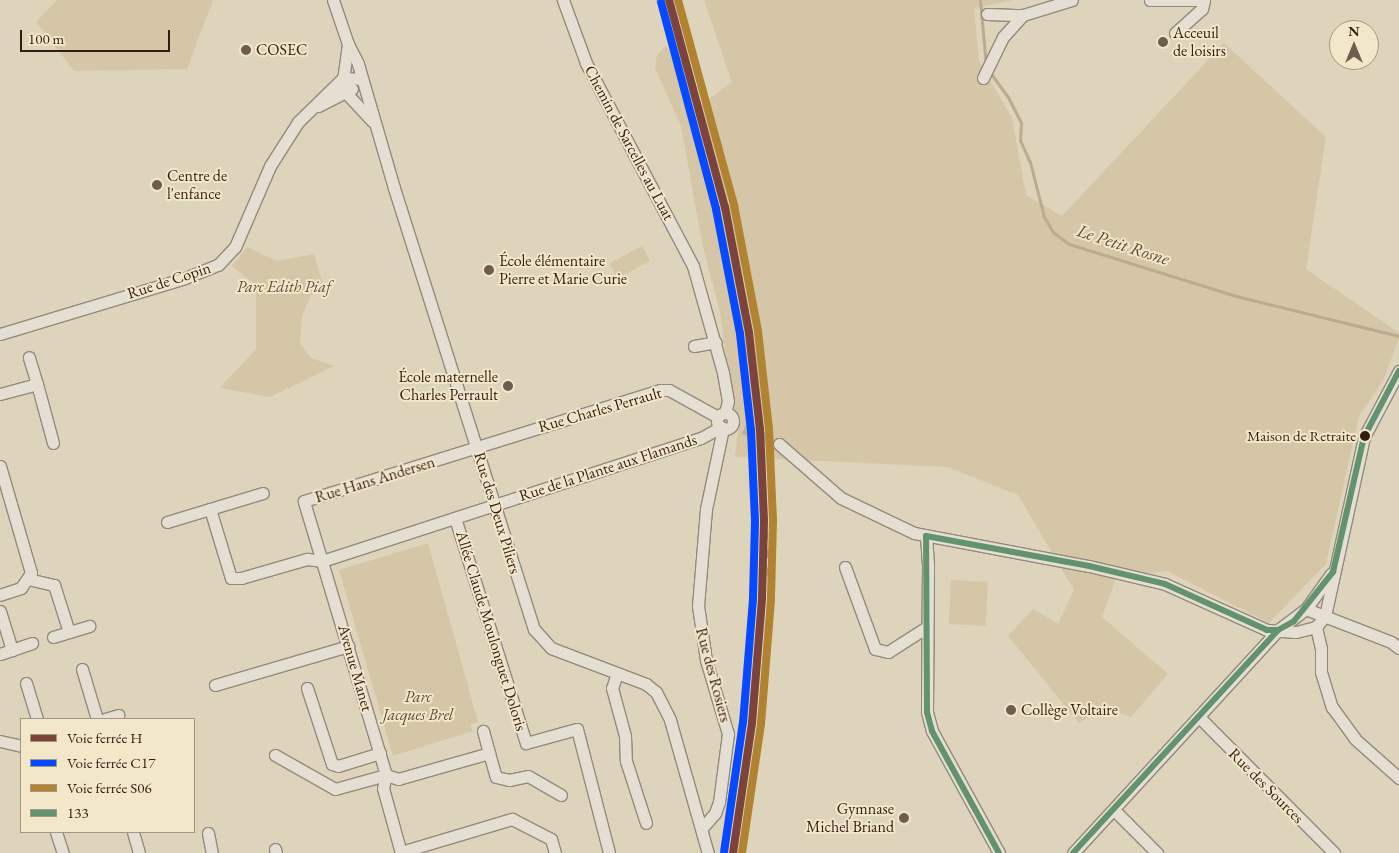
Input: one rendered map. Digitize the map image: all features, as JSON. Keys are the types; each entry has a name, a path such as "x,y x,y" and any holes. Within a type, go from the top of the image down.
{"street":[{"name":"Rue des Deux Piliers","path":"333,0 362,78 529,619 540,639 551,648 646,684 662,701 703,827 708,853"},
{"name":"Chemin de Sarcelles au Luat","path":"563,0 586,63 683,242 699,284"},
{"path":"987,14 1023,16 1072,0"},
{"path":"1150,0 1198,0"},
{"path":"1175,33 1202,9 1204,0"},
{"path":"983,78 1003,36 1023,16"},
{"name":"Rue des Deux Piliers","path":"348,44 342,78 347,94 376,127"},
{"path":"342,78 362,78"},
{"name":"Rue de Copin","path":"0,334 185,278 218,265 235,247 282,144 312,108 342,78"},
{"path":"312,108 347,94 362,78"},
{"name":"Rue des Rosiers","path":"699,284 716,342 726,388 724,421 706,509 699,596 702,636 715,693 726,724 728,744 719,802 715,813 703,827"},
{"path":"694,346 716,342"},
{"path":"29,357 53,443"},
{"path":"779,444 841,498 880,519 926,536 1088,566 1165,584 1267,630 1304,630 1316,627 1325,616 1333,572 1364,437 1399,371"},
{"path":"0,394 37,384"},
{"name":"Rue Charles Perrault","path":"477,449 660,390 669,390 724,421 744,428"},
{"name":"Rue de la Plante aux Flamands","path":"210,509 231,578 307,559 322,561 701,438 724,421"},
{"name":"Rue Hans Andersen","path":"322,561 304,501 477,449"},
{"path":"0,466 30,576 22,588 0,595"},
{"path":"167,522 263,493"},
{"name":"Allée Claude Moulonguet Doloris","path":"455,518 526,744 577,729 609,853"},
{"path":"926,536 927,712 932,731 999,853"},
{"name":"Avenue Manet","path":"322,561 386,775 384,788 401,852"},
{"path":"845,567 875,649 888,652 927,627"},
{"path":"1073,853 1278,630 1294,621 1306,609 1333,572"},
{"path":"30,576 54,585 69,632"},
{"path":"1306,609 1390,642 1399,648"},
{"path":"0,611 12,650"},
{"path":"1294,621 1304,630"},
{"path":"53,637 89,626"},
{"path":"1316,627 1321,648 1321,672 1332,708 1355,739 1399,778"},
{"path":"0,654 32,643"},
{"path":"215,685 348,646"},
{"path":"82,669 97,718"},
{"path":"617,673 612,688 625,736 626,761 646,823"},
{"path":"26,683 37,718"},
{"path":"307,688 332,764 338,766 380,753"},
{"path":"109,718 118,716"},
{"name":"Rue des Sources","path":"1199,718 1334,853"},
{"path":"483,731 496,777 509,780 528,776 561,795"},
{"path":"0,741 20,746"},
{"path":"274,755 335,789 386,775 398,779 489,753"},
{"path":"1114,810 1157,853"},
{"path":"401,852 512,819 551,839 555,853"},
{"path":"56,833 62,853"},
{"path":"133,833 139,853"},
{"path":"208,833 212,853"}],"green space":[{"path":"57,0 213,0 187,69 74,71 36,22"},
{"path":"704,0 1014,0 974,8 979,61 1012,118 1026,195 1062,216 1224,43 1326,137 1306,269 1399,333 1399,338 1383,381 1359,416 1326,564 1269,623 1167,571 1116,578 1102,617 1168,674 1131,717 1103,708 1079,723 1008,636 1033,609 1058,624 1074,590 1018,495 948,467 735,457 740,416 732,407 720,312 703,247 681,126 655,68 657,55 666,46 675,58 693,111 732,82"},
{"path":"642,246 650,261 617,278 609,263"},
{"name":"Parc Edith Piaf","path":"247,247 277,261 314,254 324,289 311,295 302,316 300,343 311,358 334,366 270,397 220,388 256,349 256,285 232,266"},
{"name":"Parc Jacques Brel","path":"428,543 478,722 470,724 473,731 393,756 339,570"},
{"path":"951,580 988,582 986,626 949,624"}],"waterway":[{"name":"Le Petit Rosne","path":"980,0 986,66"},
{"name":"Le Petit Rosne","path":"989,71 1009,99 1021,123 1020,140 1030,162 1044,217 1053,232 1069,244 1236,296 1399,336"}],"tunnel":[{"path":"744,428 779,444"}],"railway":[{"path":"762,459 771,613"}],"rail line":[{"name":"H","path":"669,0 725,207 749,333 760,429 764,521 762,599 752,723 733,853"},
{"name":"S06","path":"678,0 734,205 758,331 769,429 773,521 771,600 761,724 742,853"},
{"name":"C17","path":"661,2 716,209 740,334 751,430 755,521 753,599 743,722 724,852"}],"transit line":[{"name":"133","path":"1073,853 1278,630 1294,621 1333,572 1364,437 1399,371"},
{"name":"133","path":"999,853 932,731 927,712 926,536 1089,566 1165,584 1267,630 1278,630"}],"place":[{"name":"Acceuil de loisirs","path":"1163,42"},
{"name":"COSEC","path":"246,50"},
{"name":"Centre de l'enfance","path":"157,185"},
{"name":"École élémentaire Pierre et Marie Curie","path":"489,270"},
{"name":"École maternelle Charles Perrault","path":"508,386"},
{"name":"Maison de Retraite","path":"1365,436"},
{"name":"Collège Voltaire","path":"1011,710"},
{"name":"Gymnase Michel Briand","path":"904,818"}]}
